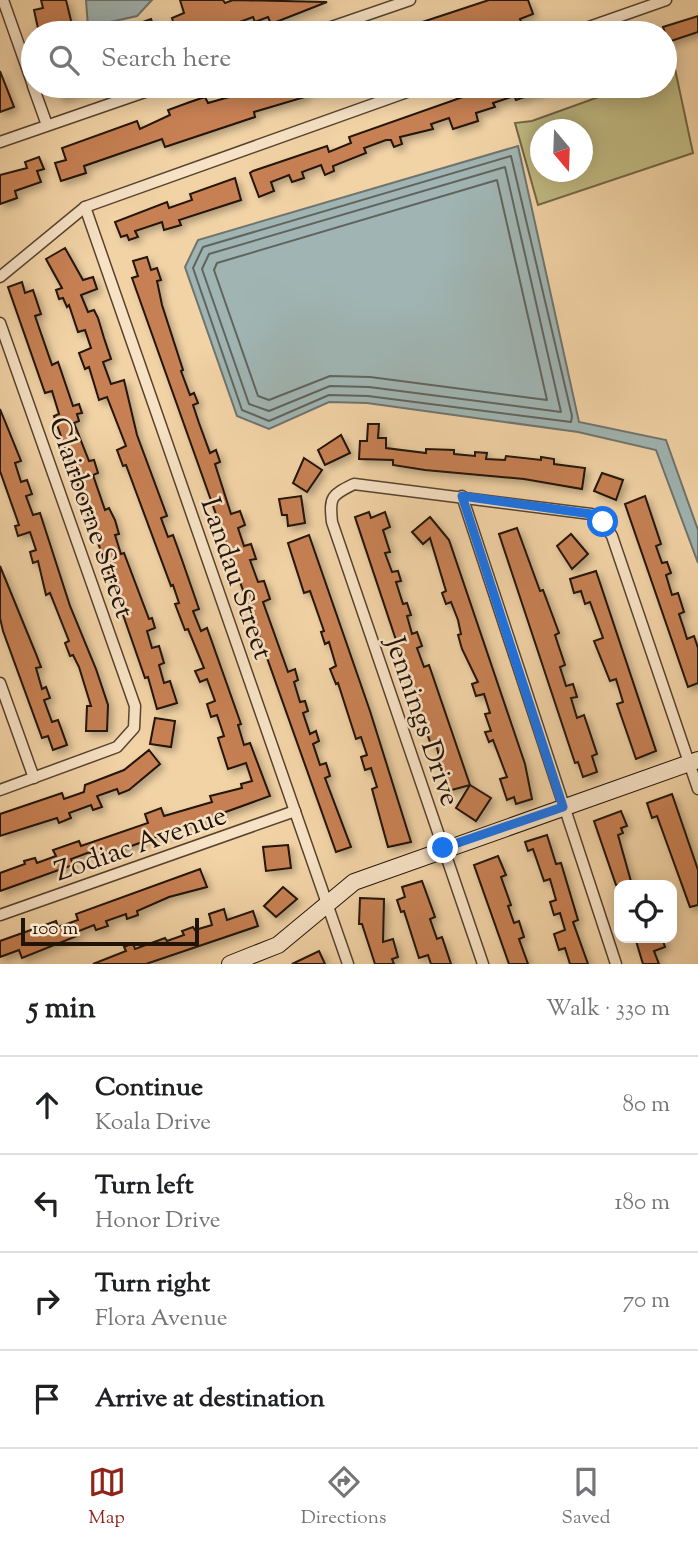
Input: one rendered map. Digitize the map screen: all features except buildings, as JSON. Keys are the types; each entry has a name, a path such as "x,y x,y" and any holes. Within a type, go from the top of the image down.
{"street":[{"path":"3,0 21,52"},
{"path":"349,21 410,0"},
{"path":"606,21 666,0"},
{"path":"37,98 47,125"},
{"path":"0,142 127,98"},
{"path":"0,277 85,206 390,98"},
{"name":"Landau Street","path":"85,206 348,964"},
{"name":"Clairborne Street","path":"0,323 135,706 134,728 117,747 34,778"},
{"name":"Jennings Drive","path":"462,496 354,484 336,493 330,503 332,522 482,964"},
{"path":"616,964 462,496 591,514 603,522 612,536 694,761 698,789"},
{"path":"0,683 34,778 0,790"},
{"path":"230,964 278,946 327,902 355,882 443,848 694,761"},
{"name":"Zodiac Avenue","path":"0,915 295,811"}],"shaded area":[{"path":"677,78 693,153 538,205 532,182 593,182 593,119 538,119 596,98 677,98"},
{"path":"530,121 530,176 515,123"}],"water":[{"path":"86,0 152,0 137,16 115,21 88,21"},
{"path":"518,146 579,422 666,440 698,530 698,563 656,450 578,432 367,403 329,402 269,429 237,416 185,267 198,240"}],"route":[{"path":"443,848 563,807 462,496 591,514 603,522"}]}
